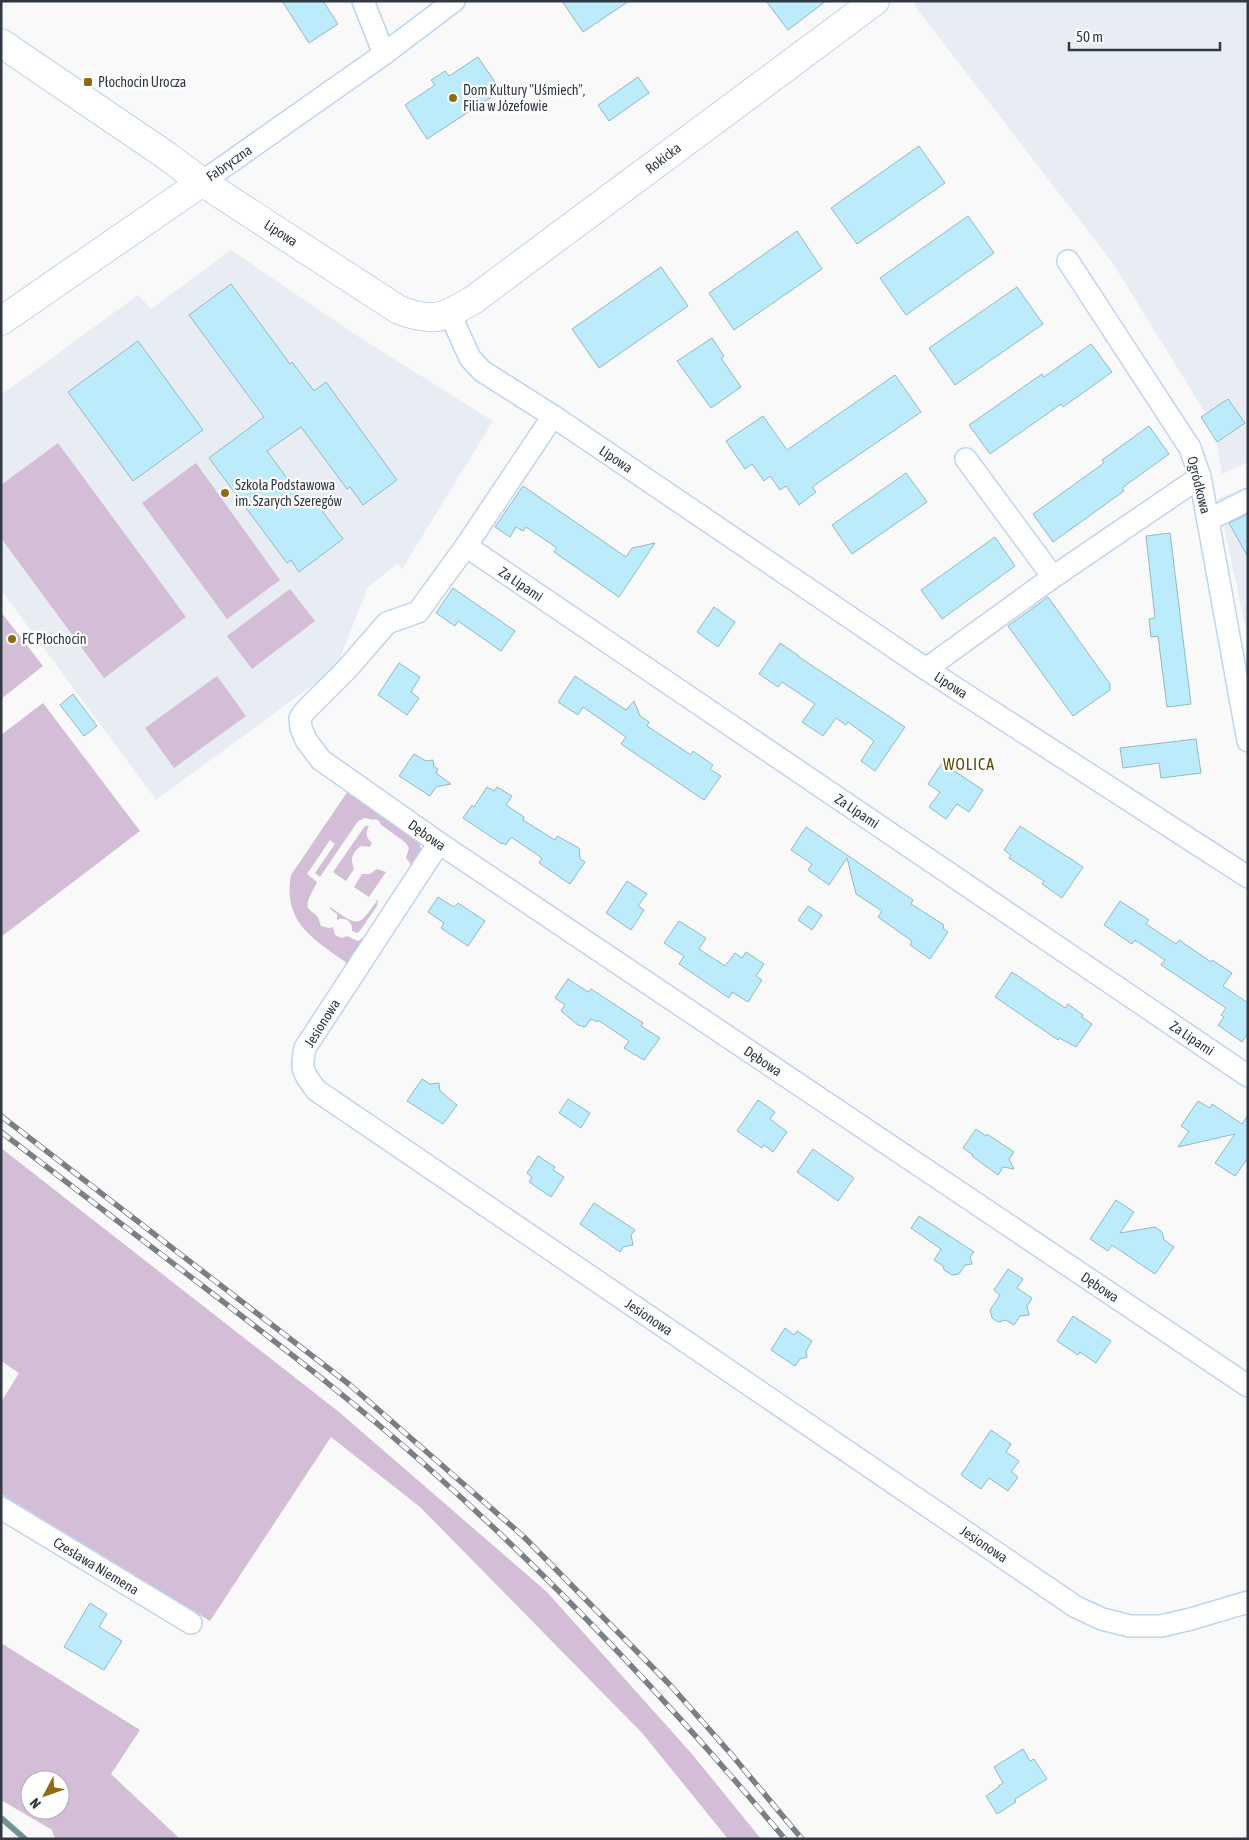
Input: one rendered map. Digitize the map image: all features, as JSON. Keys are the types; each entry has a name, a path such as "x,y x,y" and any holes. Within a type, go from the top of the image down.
{"main road":[{"name":"Rokicka","path":"450,314 473,300 875,1"},
{"name":"Lipowa","path":"1,43 202,182 399,310 415,316 433,319 450,314"},
{"name":"Fabryczna","path":"1,321 202,182"}],"street":[{"path":"363,1 384,54"},
{"name":"Fabryczna","path":"202,182 384,54 454,1"},
{"name":"Ogródkowa","path":"1068,261 1190,448 1200,477 1248,741"},
{"name":"Lipowa","path":"450,314 470,358 482,371 553,416 926,669 1248,877"},
{"path":"466,546 553,416"},
{"path":"966,459 1053,577"},
{"path":"926,669 1053,577 1200,477"},
{"path":"1208,520 1248,500"},
{"name":"Dębowa","path":"466,546 418,612 386,624 346,670 305,710 300,718 301,728 306,740 321,760 439,843 1248,1386"},
{"name":"Za Lipami","path":"466,546 1248,1076"},
{"name":"Jesionowa","path":"439,843 305,1048 301,1064 304,1075 316,1090 1076,1607 1102,1619 1130,1626 1161,1626 1248,1602"},
{"name":"Czesława Niemena","path":"1,1508 191,1623"}],"shaded area":[{"path":"919,1 1248,1 1248,462 1222,474 1214,427 1112,262 914,5"},
{"name":"Szkoła Podstawowa im. Szarych Szeregów","path":"231,250 359,337 493,421 402,569 397,564 368,587 336,668 156,800 1,590 1,395 138,295 151,309"},
{"path":"58,443 186,617 104,678 1,538 1,485"},
{"path":"196,463 280,580 227,619 142,503"},
{"path":"1248,486 1248,639 1218,499"},
{"path":"290,589 315,621 252,669 227,636"},
{"name":"FC Płochocin","path":"1,612 43,666 1,699"},
{"path":"217,676 246,716 174,768 145,728"},
{"path":"43,703 140,831 1,937 1,735"},
{"path":"350,788 419,841 422,853 410,867 410,863 406,858 409,848 406,843 376,819 365,818 358,821 320,877 315,873 335,844 330,840 307,874 317,882 308,906 316,914 321,926 333,927 335,935 342,938 347,936 358,941 366,936 353,967 315,940 305,930 297,919 292,907 290,892 291,875"},
{"path":"365,826 369,826 367,835 372,843 370,847 361,846 354,853 352,862 354,869 346,881 333,872"},
{"path":"377,869 386,872 369,897 354,887 362,874 370,874"},
{"path":"378,899 377,906 357,933 352,931 348,921 344,919 337,920 337,914 330,909 330,907 353,921 362,920"},
{"path":"1,1148 339,1412 547,1592 692,1754 761,1839 728,1839 643,1734 420,1507 331,1437 210,1621 1,1494 1,1402 19,1373 1,1361"},
{"path":"1,1643 140,1730 111,1774 180,1839 55,1839 52,1830 35,1820 70,1820 70,1770 20,1770 20,1811 1,1800"}],"building":[{"path":"282,1 323,1 338,24 309,43"},
{"path":"562,1 629,1 583,32"},
{"path":"766,1 826,1 788,30"},
{"name":"Dom Kultury \"Uśmiech\", Filia w Józefowie","path":"478,57 501,91 427,139 405,105 435,85 431,80 445,71 449,76"},
{"path":"638,77 649,93 609,121 598,105"},
{"path":"919,146 945,183 857,244 831,208"},
{"path":"968,216 994,253 906,315 880,278"},
{"path":"797,231 822,269 734,330 709,293"},
{"path":"661,267 688,306 599,368 572,329"},
{"path":"231,284 290,364 292,362 314,391 326,382 397,480 363,505 350,487 347,489 301,427 267,451 306,504 313,499 343,539 299,572 291,560 287,563 209,458 264,417 189,315"},
{"path":"1017,287 1043,324 955,385 929,348"},
{"path":"712,338 724,356 721,358 741,387 711,408 677,361"},
{"path":"138,341 203,430 133,481 68,392"},
{"path":"1091,344 1112,372 1063,407 1061,404 990,454 969,425 1042,374 1044,377"},
{"path":"895,375 921,412 812,487 816,492 799,505 786,486 780,490 770,476 764,481 752,464 745,469 726,441 763,416 787,450"},
{"path":"1228,399 1245,423 1217,442 1201,417"},
{"path":"1149,426 1169,454 1122,488 1124,491 1053,542 1033,514 1104,463 1102,460"},
{"path":"906,473 927,502 852,554 832,525"},
{"path":"523,486 626,557 632,548 655,543 619,597 554,552 557,548 526,527 523,531 516,527 510,537 495,527"},
{"path":"1248,514 1248,557 1229,523"},
{"path":"1170,533 1191,704 1167,707 1158,636 1151,637 1149,619 1155,618 1146,536"},
{"path":"995,537 1015,566 942,619 921,590"},
{"path":"453,588 515,631 501,651 458,621 455,626 436,613"},
{"path":"1048,597 1110,684 1110,690 1073,716 1008,626"},
{"path":"714,607 735,622 718,647 697,632"},
{"path":"780,643 905,727 875,771 861,761 874,741 848,722 846,725 836,718 823,736 802,722 815,704 782,682 778,687 759,674"},
{"path":"399,663 420,677 411,692 419,698 407,715 378,695"},
{"path":"575,676 626,710 634,701 640,716 649,722 647,726 691,755 693,751 713,765 710,769 721,776 704,800 621,744 626,737 583,707 578,715 558,702"},
{"path":"73,694 97,726 84,736 60,705"},
{"path":"1196,739 1201,773 1161,778 1159,763 1123,768 1120,748"},
{"path":"414,754 426,761 433,760 434,767 438,769 436,773 451,784 436,787 430,796 399,776"},
{"path":"942,763 983,790 969,812 957,804 946,819 929,807 940,792 928,784"},
{"path":"487,787 494,791 497,787 512,796 506,805 524,817 523,820 555,840 557,836 579,848 580,859 585,862 570,884 539,863 542,858 511,837 506,845 502,844 463,818 472,805 474,807"},
{"path":"1020,826 1083,867 1062,898 1042,884 1044,881 1009,858 1011,855 1004,850"},
{"path":"806,827 913,900 911,904 944,925 943,928 948,932 930,959 910,945 912,941 878,917 882,911 856,894 847,858 829,885 808,870 812,864 791,850"},
{"path":"627,881 647,894 638,906 644,910 631,930 606,913"},
{"path":"438,897 454,907 458,903 485,921 468,946 441,928 444,923 428,912"},
{"path":"1120,901 1149,920 1146,924 1176,944 1179,940 1211,962 1212,960 1232,973 1223,986 1248,1003 1248,1033 1242,1042 1218,1025 1224,1017 1221,1015 1226,1008 1161,965 1165,960 1135,940 1132,944 1104,925"},
{"path":"808,906 822,915 812,930 798,920"},
{"path":"679,921 706,938 699,949 725,966 735,953 742,958 746,952 764,964 756,976 762,980 748,1002 732,992 729,998 679,964 684,956 664,943"},
{"path":"1012,972 1065,1008 1068,1004 1092,1024 1076,1047 1059,1038 1058,1040 995,997"},
{"path":"568,979 588,992 591,989 643,1023 641,1026 660,1038 644,1060 624,1048 629,1041 598,1020 597,1022 591,1019 585,1027 578,1025 561,1011 565,1005 555,998"},
{"path":"422,1079 430,1084 439,1083 440,1091 457,1105 443,1124 407,1101"},
{"path":"568,1099 590,1113 581,1128 559,1113"},
{"path":"758,1100 775,1112 770,1119 787,1132 773,1152 764,1145 762,1148 737,1131"},
{"path":"1198,1101 1210,1108 1212,1104 1242,1124 1248,1115 1248,1158 1235,1176 1215,1163 1235,1134 1178,1147 1189,1131 1181,1126"},
{"path":"976,1129 1014,1152 1009,1159 1014,1169 1003,1167 998,1175 963,1148"},
{"path":"813,1149 854,1178 838,1201 797,1172"},
{"path":"538,1156 555,1167 553,1170 564,1177 551,1197 529,1182 532,1177 527,1173"},
{"path":"1116,1200 1134,1212 1120,1233 1155,1227 1162,1232 1164,1240 1174,1247 1155,1274 1112,1245 1108,1251 1090,1239"},
{"path":"594,1203 635,1230 631,1235 633,1245 623,1247 620,1252 580,1224"},
{"path":"919,1216 974,1252 970,1257 972,1264 965,1265 959,1274 952,1275 944,1270 943,1266 934,1260 941,1249 911,1228"},
{"path":"1008,1269 1023,1279 1017,1288 1032,1298 1027,1306 1029,1315 1020,1316 1014,1325 1006,1320 998,1322 992,1318 990,1310 1000,1295 994,1290"},
{"path":"1073,1316 1111,1341 1096,1363 1080,1352 1078,1355 1057,1341"},
{"path":"785,1328 794,1335 797,1331 812,1341 806,1351 807,1357 800,1359 795,1366 771,1350"},
{"path":"991,1430 1011,1444 1006,1452 1019,1461 1011,1472 1018,1477 1008,1491 989,1478 981,1489 961,1475"},
{"path":"90,1603 107,1614 99,1627 122,1641 104,1670 64,1647"},
{"path":"1023,1749 1030,1761 1034,1759 1047,1779 1015,1799 1016,1802 997,1814 986,1796 1003,1783 994,1767"}],"waterway":[{"path":"1,1818 25,1839"}],"railway":[{"path":"1,1116 350,1385 523,1536 671,1686 802,1839"},
{"path":"1,1132 296,1358 424,1464 520,1552 566,1598 700,1740 785,1839"}],"place":[{"name":"Płochocin Urocza","path":"88,82"},
{"name":"Dom Kultury \"Uśmiech\", Filia w Józefowie","path":"453,98"},
{"name":"Szkoła Podstawowa im. Szarych Szeregów","path":"225,493"},
{"name":"FC Płochocin","path":"12,639"}],"district":[{"name":"WOLICA","path":"969,764"}]}
